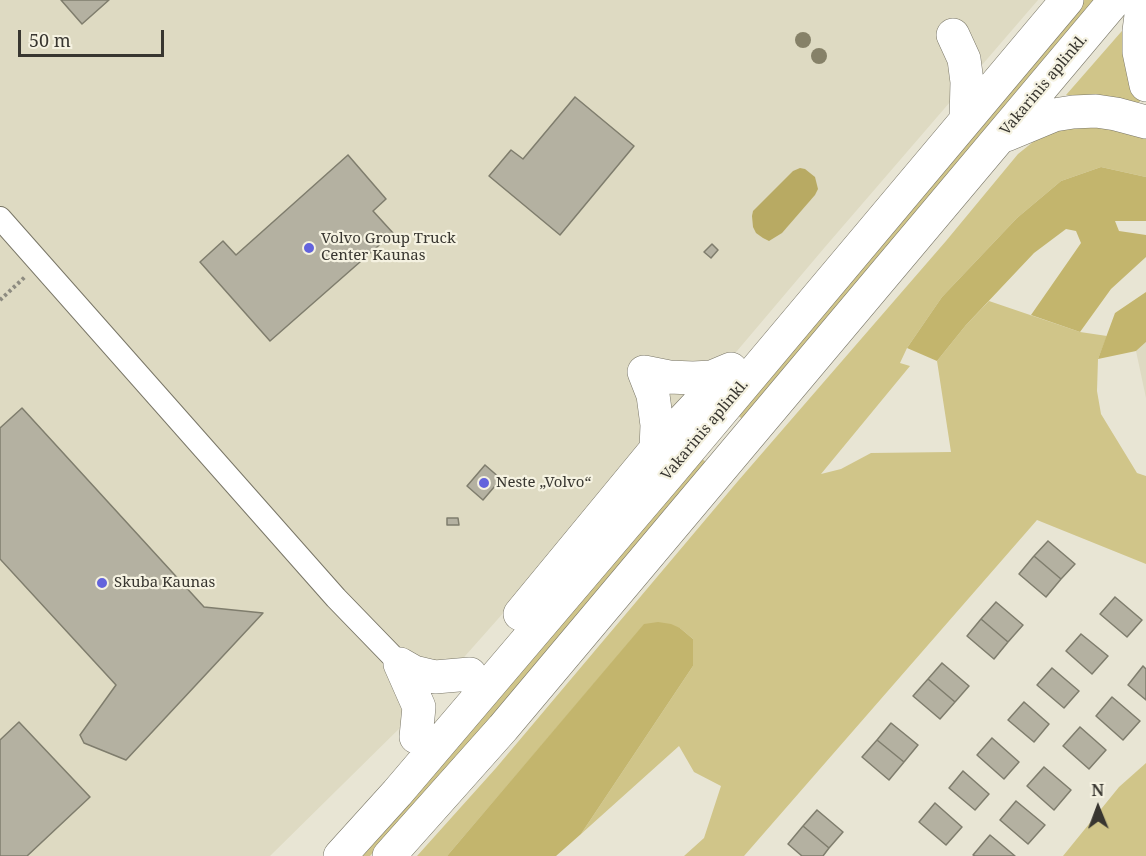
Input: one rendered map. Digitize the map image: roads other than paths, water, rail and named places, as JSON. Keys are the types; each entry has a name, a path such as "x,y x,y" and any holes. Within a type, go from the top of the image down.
{"highway":[{"name":"Vakarinis aplinkl.","path":"340,856 397,793 667,476 1067,0"},
{"name":"Vakarinis aplinkl.","path":"389,856 533,692 1115,0"},
{"path":"1143,0 1139,52 1146,85"},
{"path":"953,35 964,59 967,81 966,120"},
{"path":"999,138 1037,122 1073,111 1116,114 1146,122"},
{"path":"321,856 416,737 656,449 731,369 804,312"},
{"path":"656,449 657,425 653,395 644,372 669,377 712,377 731,369"},
{"path":"400,664 414,672 435,677 470,674"},
{"path":"400,664 418,707 416,737"}],"street":[{"path":"0,218 336,598 400,664"}],"place":[{"name":"Volvo Group Truck Center Kaunas","path":"309,248"},
{"name":"Neste „Volvo“","path":"484,483"},
{"name":"Skuba Kaunas","path":"102,583"}]}
